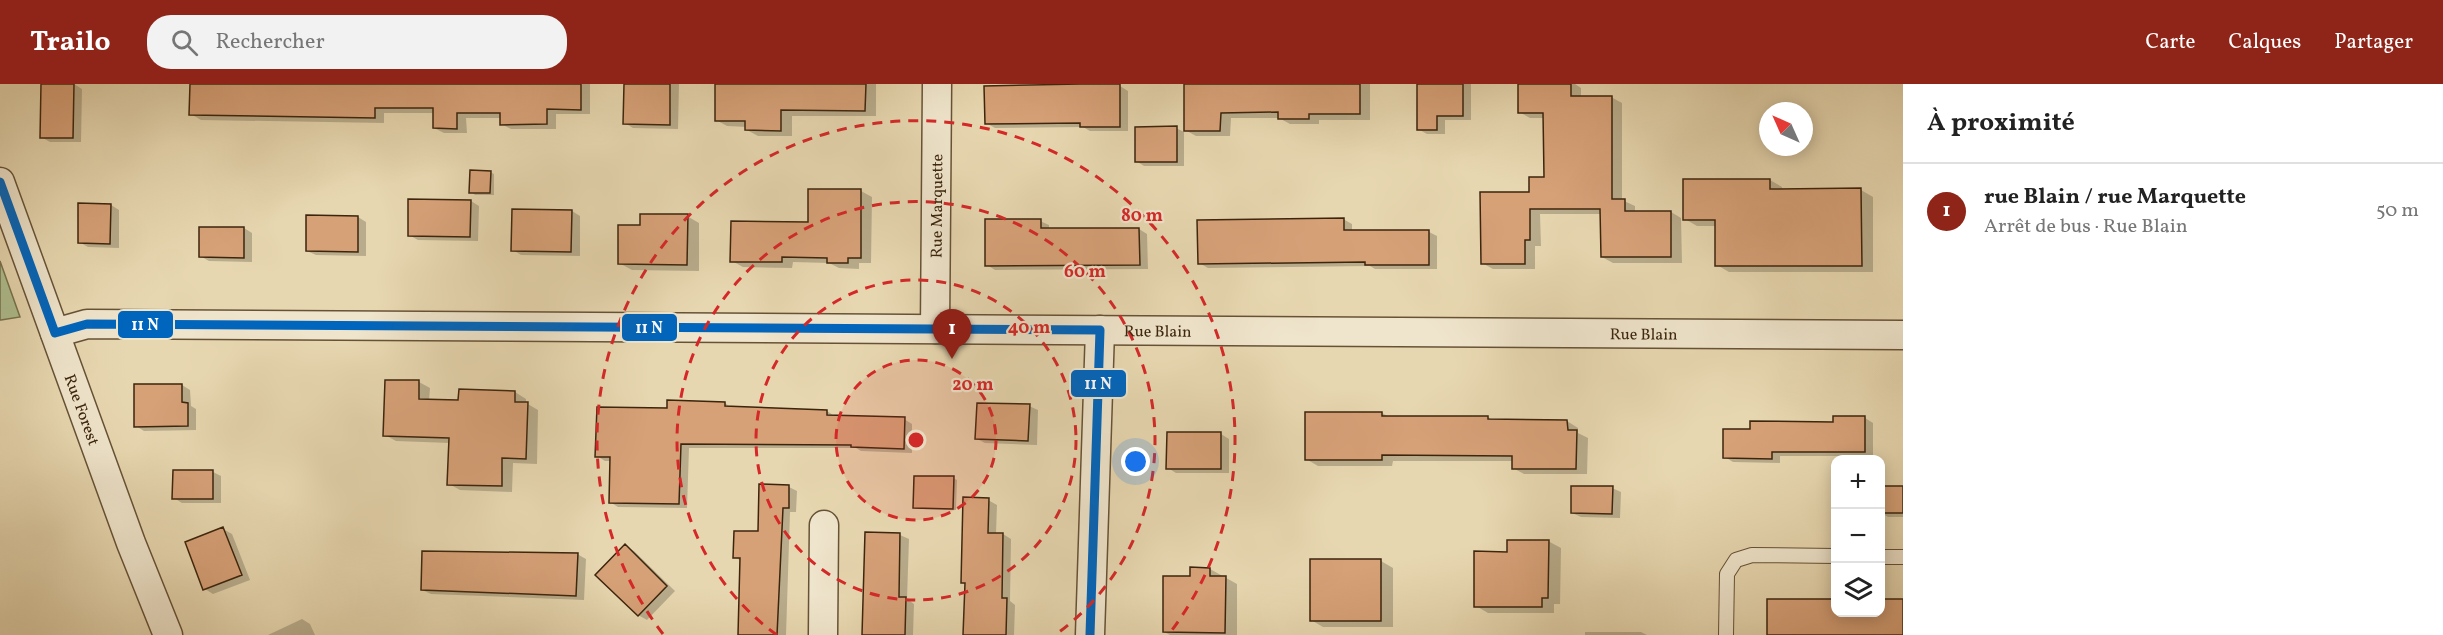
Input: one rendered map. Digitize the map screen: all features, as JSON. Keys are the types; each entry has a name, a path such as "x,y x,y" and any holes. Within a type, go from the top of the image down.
{"street":[{"name":"Rue Marquette","path":"935,329 937,84"},
{"name":"Rue Forest","path":"0,182 131,543 168,635"},
{"name":"Rue Blain","path":"55,333 87,324 1903,335"},
{"path":"1090,635 1100,330"},
{"path":"823,635 824,525"}],"lane":[{"path":"1726,635 1727,574 1736,560 1752,555 1831,556"},
{"path":"1885,557 1903,557"}],"green space":[{"path":"0,261 20,317 0,320"}],"building":[{"path":"41,84 74,84 73,138 40,138"},
{"path":"190,84 581,84 581,110 547,109 547,124 500,125 500,113 457,113 457,129 433,128 433,108 375,108 375,118 189,115"},
{"path":"624,84 670,84 670,125 623,124"},
{"path":"715,84 866,84 865,111 781,110 781,131 745,130 745,121 715,121"},
{"path":"1120,84 1120,127 1080,127 1080,123 985,124 984,86"},
{"path":"1184,84 1360,84 1360,114 1309,114 1309,119 1278,119 1278,112 1221,113 1220,131 1184,131"},
{"path":"1417,84 1463,84 1463,116 1437,116 1437,130 1417,130"},
{"path":"1518,84 1571,84 1571,96 1612,96 1612,199 1625,199 1625,211 1671,211 1671,257 1601,257 1600,209 1530,209 1530,240 1525,240 1525,264 1481,264 1480,192 1529,192 1529,177 1544,177 1543,113 1518,113"},
{"path":"1177,126 1177,162 1135,162 1135,127"},
{"path":"470,170 491,171 490,193 469,193"},
{"path":"1683,179 1770,179 1770,189 1861,188 1862,266 1715,266 1715,220 1683,220"},
{"path":"808,189 861,189 861,258 848,258 848,263 827,263 827,258 782,257 782,262 730,262 731,221 808,222"},
{"path":"408,199 471,200 470,237 408,236"},
{"path":"78,203 111,204 110,244 78,243"},
{"path":"512,209 572,210 571,252 511,251"},
{"path":"640,214 688,214 687,265 618,264 618,225 640,225"},
{"path":"306,215 358,216 358,252 306,251"},
{"path":"1344,218 1344,230 1429,230 1429,265 1365,265 1365,262 1198,264 1197,220"},
{"path":"985,219 1041,219 1041,228 1139,228 1140,265 985,266"},
{"path":"199,227 244,227 244,258 199,257"},
{"path":"385,380 419,380 419,399 458,400 459,389 515,391 515,402 528,402 526,459 502,458 502,486 447,485 449,438 383,436"},
{"path":"134,384 182,384 182,402 188,403 188,426 134,427"},
{"path":"667,400 725,402 725,406 827,410 827,415 905,417 904,449 851,447 851,445 681,444 679,504 609,503 610,457 595,457 597,407 667,408"},
{"path":"977,403 1030,404 1028,441 975,439"},
{"path":"1305,412 1382,412 1382,416 1488,416 1488,419 1567,420 1568,430 1577,430 1576,469 1512,469 1512,456 1382,455 1382,460 1305,460"},
{"path":"1833,416 1865,416 1865,452 1772,452 1772,459 1723,458 1723,429 1750,429 1750,421 1833,422"},
{"path":"1167,432 1221,432 1221,469 1166,469"},
{"path":"173,470 213,470 213,499 172,499"},
{"path":"914,476 954,476 953,509 913,508"},
{"path":"759,484 789,485 789,508 783,508 777,635 738,635 740,558 733,558 734,531 758,531"},
{"path":"1571,486 1613,486 1612,514 1571,513"},
{"path":"1885,486 1903,486 1903,513 1885,513"},
{"path":"963,497 989,498 988,533 1003,533 1002,598 1007,598 1006,635 963,635 965,583 961,583"},
{"path":"223,527 242,575 203,590 185,542"},
{"path":"865,532 900,533 899,597 906,597 905,635 862,635"},
{"path":"1507,540 1549,540 1548,598 1542,598 1542,607 1474,607 1474,551 1507,552"},
{"path":"625,544 667,586 638,616 595,575"},
{"path":"422,551 578,553 576,596 421,590"},
{"path":"1310,559 1381,559 1381,621 1310,621"},
{"path":"1190,567 1210,568 1210,576 1226,576 1225,633 1163,632 1163,576 1190,576"},
{"path":"1767,599 1831,599 1831,617 1885,617 1885,599 1903,599 1903,635 1767,635"}],"transit line":[{"path":"0,182 55,333 87,324 1100,330 1090,635"}],"place":[{"name":"rue Blain / rue Marquette","path":"952,359"}]}
